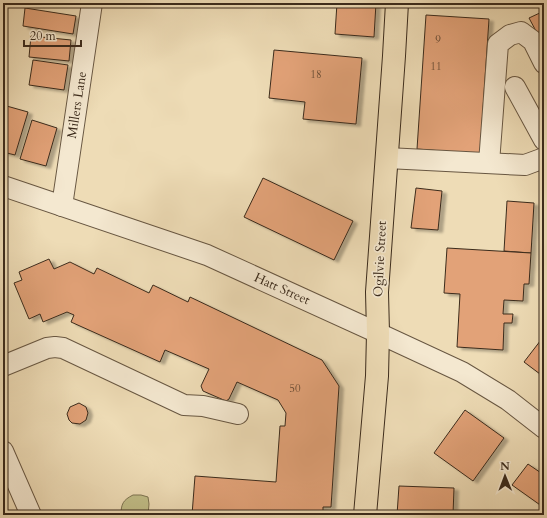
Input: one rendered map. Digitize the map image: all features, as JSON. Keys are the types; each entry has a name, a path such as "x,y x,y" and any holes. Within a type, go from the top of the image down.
{"main road":[{"name":"Ogilvie Street","path":"365,515 377,376 377,292 397,3"}],"street":[{"name":"Millers Lane","path":"62,206 92,3"},
{"path":"489,163 498,44 510,35 522,32 533,41 544,63"},
{"path":"515,87 544,140"},
{"path":"387,158 525,165 544,158"},
{"name":"Hatt Street","path":"3,186 206,255 462,372 508,400 544,428"},
{"path":"3,366 47,348 64,348 184,405 203,406 238,414"},
{"path":"3,451 31,515"}],"shaded area":[{"path":"133,495 148,497 148,515 121,515 123,503"}],"building":[{"path":"337,3 376,3 374,37 335,34"},
{"path":"25,8 76,16 73,34 23,26"},
{"path":"544,11 544,46 529,18"},
{"path":"426,15 489,19 480,154 417,149"},
{"path":"31,36 71,40 69,61 29,57"},
{"path":"274,50 362,58 356,124 303,119 305,102 269,98"},
{"path":"33,60 68,65 64,90 29,85"},
{"path":"3,105 28,112 15,155 3,152"},
{"path":"32,120 57,128 46,166 20,159"},
{"path":"263,178 353,221 334,260 244,217"},
{"path":"416,188 442,191 438,230 411,228"},
{"path":"507,201 534,203 531,253 504,251"},
{"path":"447,248 531,253 529,284 524,284 523,301 504,300 503,314 513,314 512,323 504,323 503,350 457,347 460,294 444,293"},
{"path":"49,259 54,269 70,262 94,274 97,268 149,293 153,285 188,302 190,297 322,360 339,386 331,507 323,507 323,515 192,515 195,476 276,482 280,426 285,426 286,413 278,400 237,382 229,399 226,401 203,391 201,386 209,369 165,350 160,362 71,322 74,315 67,312 43,322 40,314 29,319 14,283 22,280 19,272"},
{"path":"544,336 544,377 524,362"},
{"path":"79,403 86,407 88,413 86,420 80,424 72,423 67,414 70,407"},
{"path":"465,410 504,438 473,481 434,453"},
{"path":"528,464 544,475 544,515 538,515 543,507 512,485"},
{"path":"399,486 454,488 453,515 397,515"}]}
